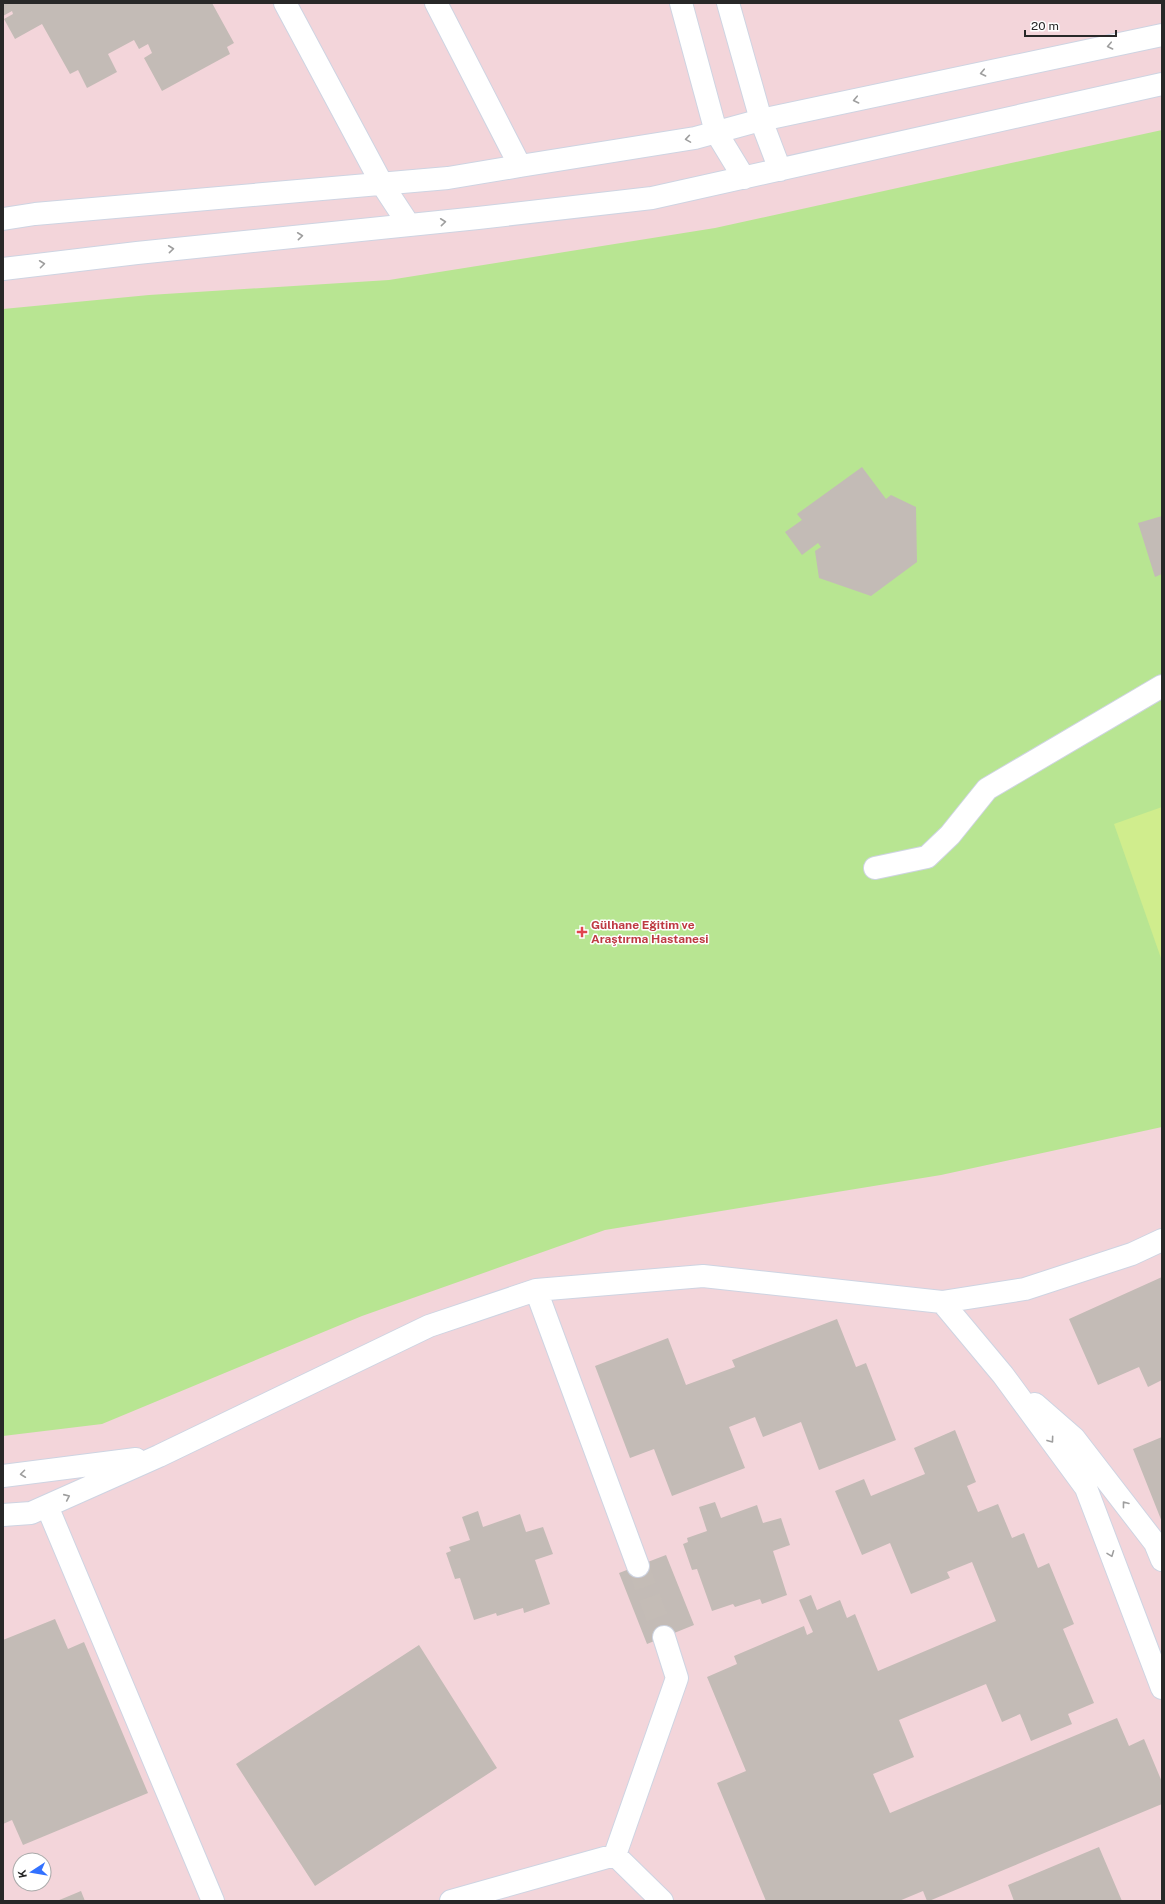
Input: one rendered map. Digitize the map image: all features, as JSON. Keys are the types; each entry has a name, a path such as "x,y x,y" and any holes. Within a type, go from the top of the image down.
{"lane":[{"path":"285,3 382,184 409,225"},
{"path":"436,3 520,166"},
{"path":"681,3 716,132 744,178"},
{"path":"728,3 762,120 780,170"},
{"path":"3,219 35,214 448,178 695,138 762,120 1162,35"},
{"path":"3,269 137,253 652,198 1162,84"},
{"path":"875,868 927,857 950,835 987,789 1162,686"},
{"path":"3,1515 30,1513 47,1506 159,1456 429,1326 536,1290 703,1276 942,1302 1025,1289 1132,1254 1162,1240"},
{"path":"536,1290 638,1566"},
{"path":"942,1302 1003,1375 1086,1488 1162,1688"},
{"path":"1003,1375 1074,1438 1155,1543 1162,1560"},
{"path":"3,1476 159,1456"},
{"path":"47,1506 213,1901"},
{"path":"615,1855 677,1678 664,1637"},
{"path":"451,1901 615,1855"},
{"path":"615,1855 662,1901"}],"shaded area":[{"name":"Gülhane Eğitim ve Araştırma Hastanesi","path":"3,3 1162,3 1162,1901 3,1901"}],"green space":[{"path":"1162,130 1162,1127 941,1175 605,1230 362,1316 102,1424 3,1436 3,309 149,295 389,280 715,228"},
{"path":"1162,807 1162,961 1114,824"}],"building":[{"path":"3,3 212,3 234,43 227,47 230,54 162,91 144,58 152,53 148,44 139,49 134,40 108,54 117,72 87,88 78,70 70,74 42,24 15,39 4,19 13,14 12,11 3,16"},
{"path":"862,467 886,499 891,495 916,507 917,562 871,596 819,578 815,551 821,547 818,543 802,555 785,532 802,520 797,514"},
{"path":"1162,516 1162,574 1155,577 1138,523"},
{"path":"1162,1277 1162,1380 1148,1387 1139,1367 1098,1385 1069,1319"},
{"path":"837,1319 856,1367 866,1363 896,1440 819,1470 801,1422 763,1437 755,1417 729,1427 745,1468 672,1496 654,1449 630,1458 595,1366 668,1338 686,1385 735,1367 732,1360"},
{"path":"955,1430 976,1482 967,1486 978,1512 998,1504 1012,1538 1024,1533 1038,1568 1049,1563 1074,1624 1063,1629 1094,1703 1068,1714 1072,1724 1031,1741 1020,1714 1002,1722 986,1684 899,1720 914,1757 873,1774 890,1813 1117,1718 1129,1746 1144,1739 1162,1782 1162,1804 929,1901 927,1901 923,1891 899,1901 766,1901 717,1783 746,1771 707,1677 737,1664 734,1656 804,1626 807,1635 813,1632 799,1600 811,1595 817,1610 840,1600 847,1618 855,1614 878,1671 996,1621 972,1562 947,1572 950,1578 911,1594 890,1543 862,1555 835,1491 864,1479 871,1496 925,1474 914,1448"},
{"path":"1162,1437 1162,1522 1133,1449"},
{"path":"715,1502 721,1518 757,1505 763,1523 781,1518 790,1545 773,1551 787,1595 762,1604 760,1599 735,1607 733,1604 712,1611 697,1569 692,1570 683,1544 688,1542 687,1538 707,1531 699,1507"},
{"path":"478,1511 483,1527 520,1514 526,1532 543,1527 553,1554 535,1560 550,1604 524,1613 523,1608 497,1616 496,1613 474,1620 460,1578 455,1579 446,1553 451,1551 449,1547 470,1540 462,1517"},
{"path":"666,1555 694,1625 647,1644 619,1573"},
{"path":"55,1619 68,1649 84,1642 148,1793 23,1845 12,1820 3,1824 3,1640"},
{"path":"419,1645 497,1768 315,1886 236,1764"},
{"path":"1099,1847 1122,1901 1014,1901 1008,1885"},
{"path":"81,1891 85,1901 57,1901"}],"tunnel":[{"path":"638,1566 664,1637"}],"place":[{"name":"Gülhane Eğitim ve Araştırma Hastanesi","path":"582,932"}]}
